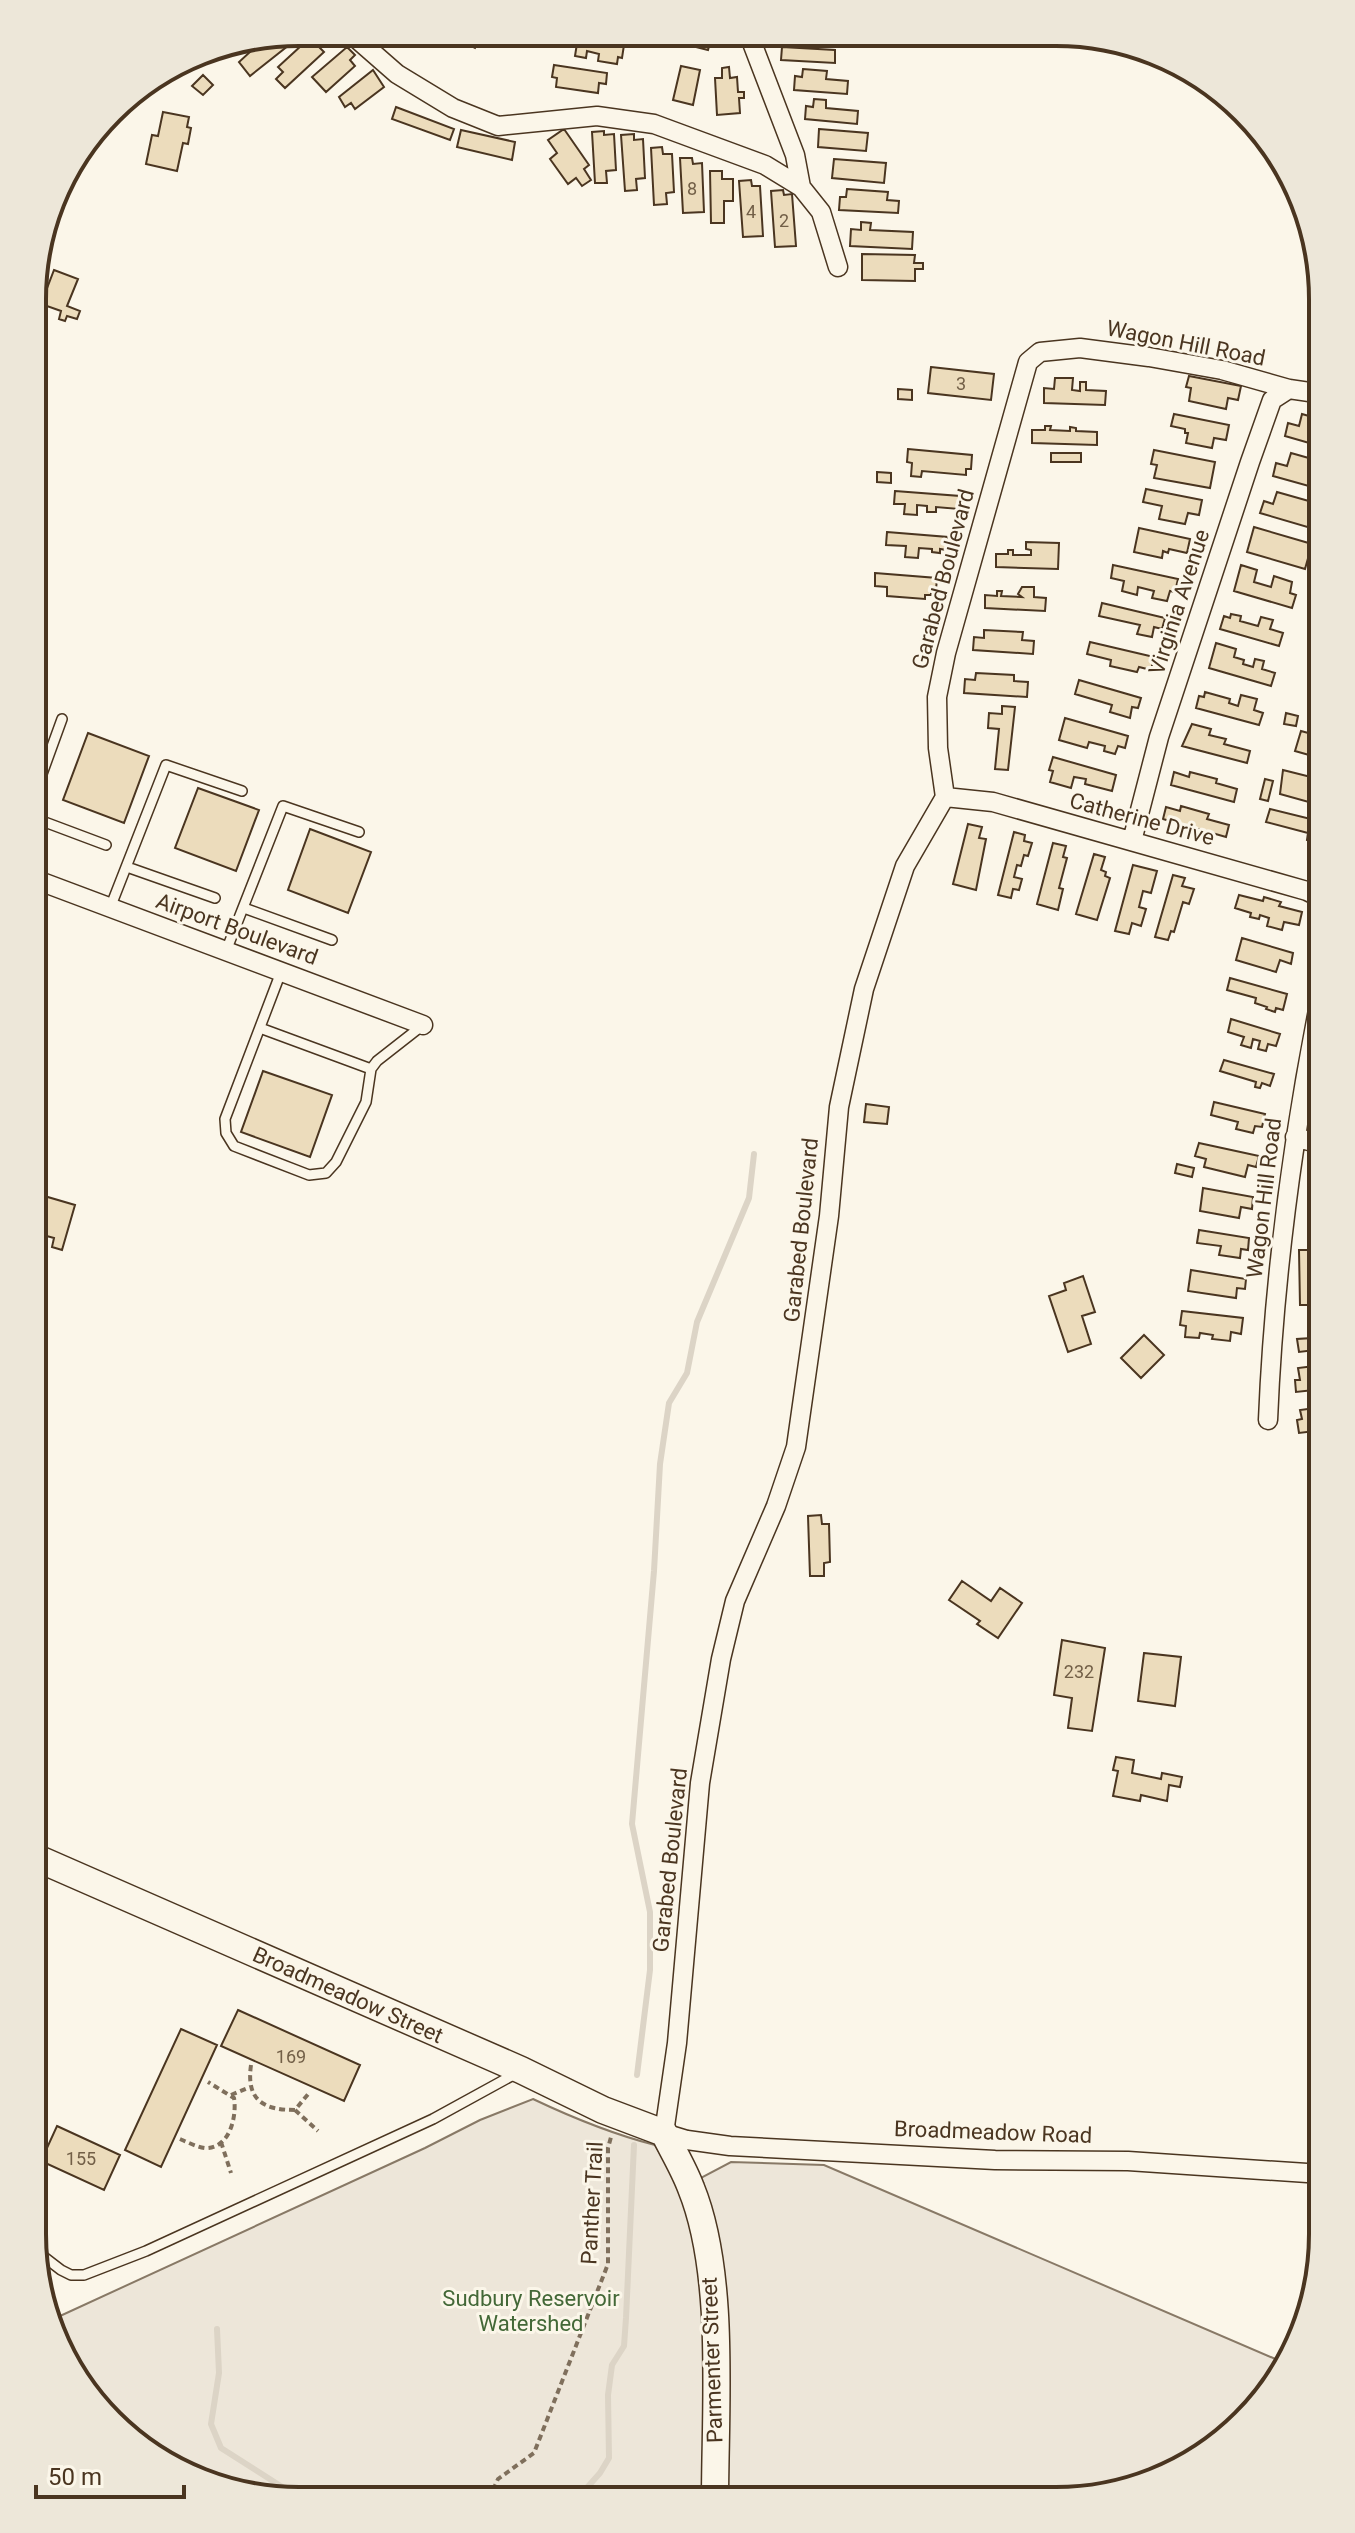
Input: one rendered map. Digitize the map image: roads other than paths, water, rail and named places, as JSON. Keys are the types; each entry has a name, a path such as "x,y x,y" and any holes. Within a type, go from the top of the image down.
{"street":[{"path":"753,46 795,155 801,187"},
{"path":"366,47 397,74 453,108 498,126 597,116 654,124 765,165 801,187 821,212 838,267"},
{"name":"Wagon Hill Road","path":"1040,352 1080,348 1149,357 1222,370 1309,392"},
{"name":"Garabed Boulevard","path":"664,2133 677,2043 700,1783 721,1659 735,1601 776,1506 796,1447 827,1230 839,1107 864,989 905,866 945,797 938,748 937,709 943,667 1028,362 1040,352"},
{"name":"Virginia Avenue","path":"1132,841 1159,737 1254,449 1272,400 1289,389"},
{"name":"Catherine Drive","path":"945,797 993,802 1309,892"},
{"name":"Airport Boulevard","path":"46,884 423,1025"},
{"name":"Wagon Hill Road","path":"1268,1420 1279,1261 1299,1102 1309,1055"},
{"path":"1295,1137 1309,1141"},
{"name":"Broadmeadow Street","path":"46,1862 521,2070 615,2115 664,2133"},
{"name":"Broadmeadow Road","path":"664,2133 687,2140 730,2146 995,2160 1128,2161 1308,2173"},
{"name":"Parmenter Street","path":"664,2133 692,2189 711,2275 716,2363 715,2487"}],"lane":[{"path":"46,763 62,719"},
{"path":"110,908 166,765 242,791"},
{"path":"226,951 283,806 359,832"},
{"path":"46,822 106,845"},
{"path":"127,867 215,898"},
{"path":"244,908 332,940"},
{"path":"281,972 225,1119 226,1133 234,1146 309,1175 326,1173 336,1162 366,1102 371,1069 377,1061 423,1025"},
{"path":"260,1028 371,1069"},
{"path":"48,2260 71,2275 84,2275 146,2251 420,2125 521,2070"}],"waterway":[{"path":"637,2075 650,1970 650,1912 632,1824 660,1464 669,1403 687,1373 697,1322 749,1198 754,1154"},
{"path":"588,2487 609,2458 608,2395 612,2365 624,2346 634,2145"},
{"path":"217,2329 219,2373 211,2424 221,2448 280,2486"}],"park label":[{"name":"Sudbury Reservoir Watershed","path":"531,2310"}]}
